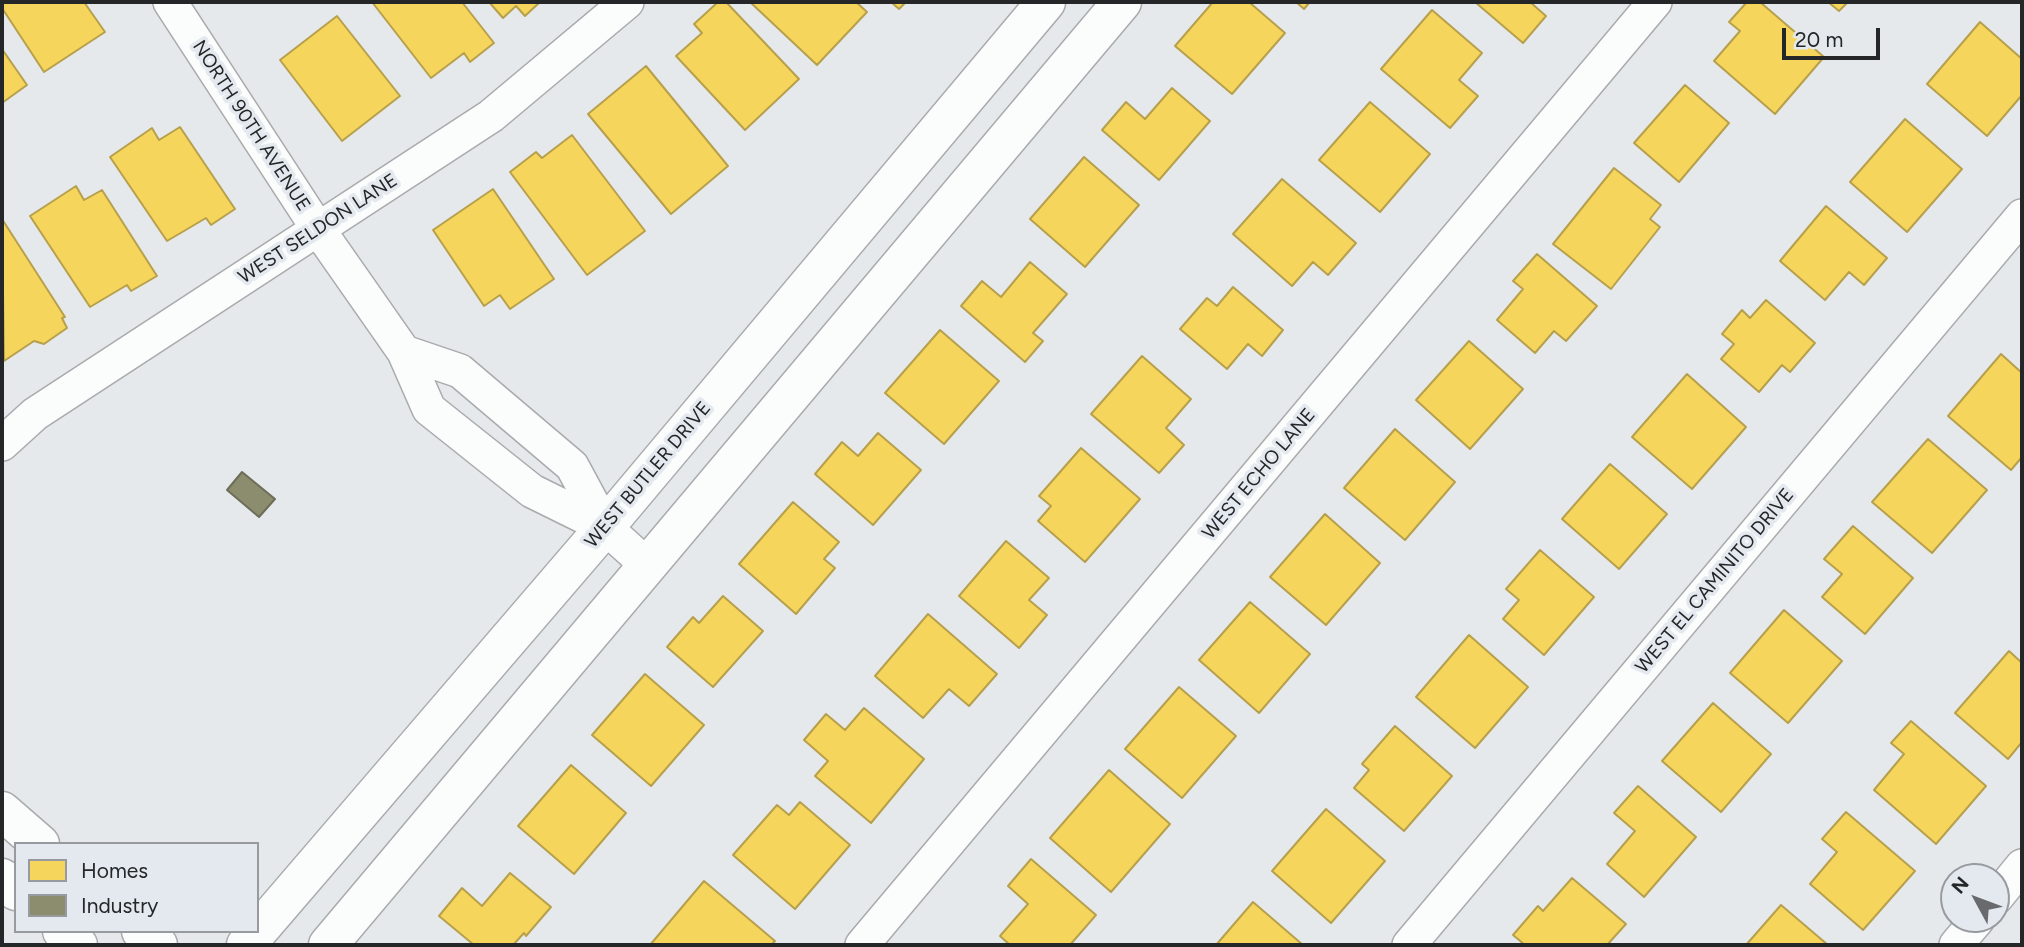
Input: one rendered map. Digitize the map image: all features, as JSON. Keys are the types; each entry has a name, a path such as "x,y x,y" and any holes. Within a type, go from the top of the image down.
{"street":[{"name":"NORTH 90TH AVENUE","path":"170,2 318,229 404,352 429,410 545,500 605,527 648,566"},
{"name":"WEST SELDON LANE","path":"2,444 35,414 491,116 626,2"},
{"name":"WEST BUTLER DRIVE","path":"259,930 605,527 1046,2"},
{"path":"328,945 1122,2"},
{"name":"WEST ECHO LANE","path":"862,945 1655,2"},
{"name":"WEST EL CAMINITO DRIVE","path":"1409,945 2022,216"},
{"name":"NORTH 90TH AVENUE","path":"404,352 460,371 572,466 605,527"},
{"path":"467,440 498,404"},
{"path":"2,811 38,842"},
{"path":"2010,881 2022,866"},
{"path":"64,933 78,945"},
{"path":"143,933 158,945"}],"building: Homes":[{"path":"2,2 84,2 105,32 44,72 2,8"},
{"path":"372,2 462,2 494,43 470,62 464,53 431,78"},
{"path":"489,2 540,2 525,16 516,6 503,18"},
{"path":"718,2 726,2 799,79 745,130 676,56 702,33 694,24"},
{"path":"750,2 856,2 867,12 817,65"},
{"path":"891,2 906,2 899,9"},
{"path":"1213,2 1249,2 1285,33 1232,94 1175,46"},
{"path":"1296,2 1310,2 1304,9"},
{"path":"1475,2 1530,2 1546,16 1523,43"},
{"path":"1747,2 1760,2 1824,57 1775,114 1714,61 1740,31 1729,22"},
{"path":"1828,2 1848,2 1839,11"},
{"path":"1432,10 1482,53 1459,80 1478,96 1450,128 1381,69"},
{"path":"337,16 400,96 342,141 280,60"},
{"path":"1980,22 2022,59 2022,95 1987,136 1927,84"},
{"path":"2,49 27,85 2,103"},
{"path":"646,66 728,166 671,214 588,114"},
{"path":"1685,85 1729,123 1679,182 1634,143"},
{"path":"1172,88 1210,121 1159,180 1102,130 1126,102 1145,119"},
{"path":"1370,102 1430,154 1380,212 1319,160"},
{"path":"1905,119 1962,169 1907,232 1850,182"},
{"path":"180,127 235,209 211,225 206,218 167,241 110,157 152,128 159,140"},
{"path":"572,135 645,231 587,275 510,172 536,152 542,158"},
{"path":"1084,157 1139,205 1085,267 1030,219"},
{"path":"1614,168 1661,205 1650,219 1660,227 1611,289 1553,244"},
{"path":"1282,179 1356,243 1328,275 1313,262 1292,286 1233,234"},
{"path":"76,186 84,200 102,190 157,276 131,291 127,285 90,307 30,216"},
{"path":"493,189 554,279 510,309 500,295 484,306 433,230"},
{"path":"1826,206 1887,258 1864,285 1849,272 1825,300 1780,261"},
{"path":"2,219 65,317 62,318 67,328 44,344 34,341 4,361"},
{"path":"1537,254 1597,306 1566,341 1554,331 1535,353 1497,320 1523,289 1513,281"},
{"path":"1030,262 1067,294 1033,333 1043,341 1025,362 961,306 982,281 1001,297"},
{"path":"1233,287 1283,330 1262,356 1248,344 1227,369 1180,329 1207,298 1217,306"},
{"path":"1766,300 1815,343 1790,372 1782,365 1759,392 1721,359 1734,344 1722,334 1742,310 1750,318"},
{"path":"940,330 999,381 944,444 885,393"},
{"path":"1469,341 1523,389 1470,449 1416,400"},
{"path":"2001,354 2022,373 2022,457 2011,470 1948,416"},
{"path":"1142,356 1191,399 1166,428 1184,445 1159,473 1091,414"},
{"path":"1687,374 1746,427 1692,489 1632,437"},
{"path":"1395,429 1455,482 1405,540 1344,488"},
{"path":"878,433 921,470 873,525 815,474 842,442 858,456"},
{"path":"1928,439 1987,490 1932,553 1872,502"},
{"path":"1081,448 1140,499 1085,562 1038,521 1051,506 1039,496"},
{"path":"1610,464 1667,514 1619,569 1562,519"},
{"path":"793,502 839,542 824,559 835,568 796,614 739,564"},
{"path":"1325,514 1380,563 1326,625 1270,577"},
{"path":"1853,526 1913,578 1865,634 1822,597 1842,574 1824,559"},
{"path":"1006,541 1049,578 1029,600 1047,615 1019,648 959,596"},
{"path":"1540,550 1594,597 1544,655 1503,619 1519,600 1506,589"},
{"path":"723,596 763,631 713,687 667,647 693,617 699,623"},
{"path":"1250,602 1310,654 1259,713 1199,660"},
{"path":"1784,610 1842,661 1788,723 1730,673"},
{"path":"928,614 997,674 969,706 949,689 923,718 875,676"},
{"path":"1469,635 1528,687 1475,748 1416,697"},
{"path":"2009,651 2022,663 2022,742 2008,759 1955,713"},
{"path":"645,674 704,725 651,786 592,735"},
{"path":"1179,687 1236,736 1182,798 1125,749"},
{"path":"1713,703 1771,754 1721,812 1662,761"},
{"path":"864,708 924,759 871,823 815,776 828,761 804,740 826,714 845,730"},
{"path":"1911,721 1986,786 1936,844 1874,790 1904,754 1891,743"},
{"path":"1395,726 1452,776 1404,831 1354,788 1369,770 1362,764"},
{"path":"571,765 626,813 574,874 518,826"},
{"path":"1109,770 1170,824 1111,892 1050,838"},
{"path":"1638,786 1696,837 1644,897 1607,864 1635,831 1614,813"},
{"path":"800,802 850,845 795,909 733,855 777,805 789,815"},
{"path":"1326,809 1385,861 1331,923 1272,871"},
{"path":"1846,812 1915,871 1863,930 1810,884 1837,852 1822,839"},
{"path":"1031,859 1096,915 1070,945 1010,945 1000,936 1028,904 1008,886"},
{"path":"510,873 551,907 526,936 524,933 513,945 474,945 439,916 462,888 482,906"},
{"path":"1572,878 1626,924 1607,945 1525,945 1513,935 1538,906 1543,911"},
{"path":"704,881 775,941 771,945 650,945"},
{"path":"1253,902 1303,945 1216,945"},
{"path":"1781,905 1828,945 1746,945"}],"building: Industry":[{"path":"242,472 275,499 259,517 227,490"}]}
